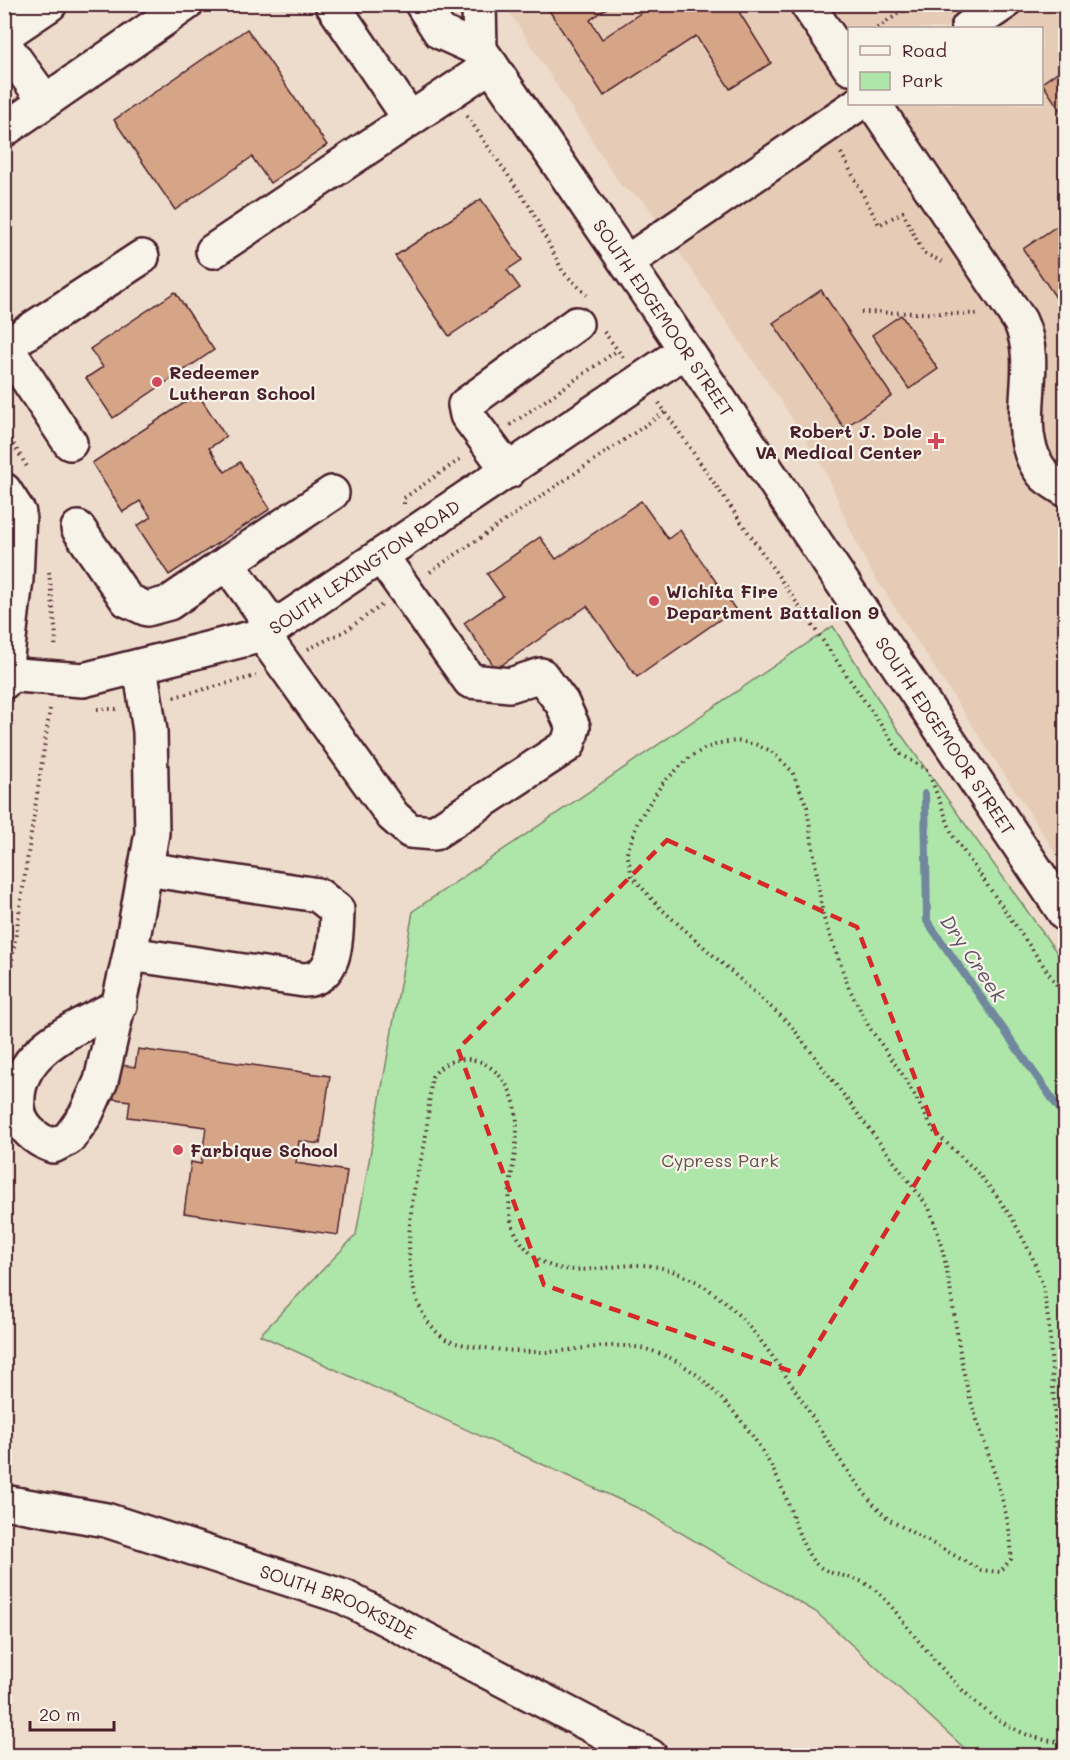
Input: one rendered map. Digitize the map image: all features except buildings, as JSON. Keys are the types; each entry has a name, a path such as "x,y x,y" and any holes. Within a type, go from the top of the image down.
{"street":[{"path":"4,35 50,4"},
{"path":"4,130 186,4"},
{"path":"332,4 410,119"},
{"path":"422,4 440,32 485,57"},
{"path":"479,4 485,57"},
{"path":"807,4 848,66"},
{"path":"969,27 1003,4"},
{"path":"4,44 45,101"},
{"path":"213,251 450,92 485,57"},
{"name":"SOUTH EDGEMOOR STREET","path":"485,57 627,262 1065,915"},
{"path":"627,262 856,105"},
{"path":"875,105 1020,321 1029,339 1026,434 1031,456 1044,476 1065,490"},
{"path":"70,443 5,345 142,257"},
{"path":"509,471 467,416 465,405 589,318"},
{"name":"SOUTH LEXINGTON ROAD","path":"5,677 83,680 268,631 686,350"},
{"path":"4,490 19,513 16,579 5,677"},
{"path":"78,528 127,600 147,609 169,603 332,493"},
{"path":"227,563 268,631 386,806 410,831 434,833 568,744 573,727 562,703 541,675 510,685 470,681 381,556"},
{"path":"120,1005 152,833 150,731 140,666"},
{"path":"130,954 304,980 316,980 326,972 332,962 337,910 318,896 146,869"},
{"name":"SOUTH BROOKSIDE","path":"4,1502 106,1520 344,1597 650,1755"}],"path":[{"path":"878,27 913,4"},
{"path":"450,92 530,207 564,272 585,292 589,318 642,380 901,754 928,771 953,836 1065,998"},
{"path":"826,125 879,225 903,212 923,253 952,267"},
{"path":"861,312 989,314"},
{"path":"402,513 404,498 618,350"},
{"path":"55,648 66,647"},
{"path":"4,1013 51,701"},
{"path":"1065,1550 1049,1325 1043,1286 1032,1256 1012,1218 996,1195 929,1124 905,1077 869,1026 849,988 823,916 807,807 792,771 771,751 755,744 737,741 704,749 690,757 662,784 638,820 627,854 632,876 658,906 790,1024 929,1208 939,1239 967,1386 1009,1532 1011,1558 1000,1572 981,1570 888,1519 830,1446 760,1340 736,1314 697,1282 661,1267 636,1265 575,1272 558,1269 526,1250 510,1222 518,1123 512,1099 499,1075 482,1062 470,1059 449,1062 438,1069 432,1077 425,1143 416,1180 410,1232 412,1280 419,1307 432,1327 445,1339 461,1344 544,1352 616,1345 642,1348 690,1368 722,1400 767,1456 784,1493 803,1546 813,1561 836,1576 852,1578 868,1585 887,1602 954,1682 1010,1727 1032,1737 1065,1742"}],"highlighted area":[{"path":"667,840 857,927 940,1143 799,1374 544,1285 458,1049"}],"shaded area":[{"name":"Robert J. Dole VA Medical Center","path":"505,5 1065,5 1065,867 869,568 826,472 786,409 644,201 622,187"}],"green space":[{"name":"Cypress Park","path":"833,626 893,723 1065,964 1065,1755 972,1755 816,1612 642,1510 260,1335 356,1235 413,911"}],"waterway":[{"name":"Dry Creek","path":"925,794 927,921 1066,1118"}],"place":[{"name":"Redeemer Lutheran School","path":"157,382"},
{"name":"Robert J. Dole VA Medical Center","path":"936,441"},
{"name":"Wichita Fire Department Battalion 9","path":"654,601"},
{"name":"Farbique School","path":"178,1150"}]}
